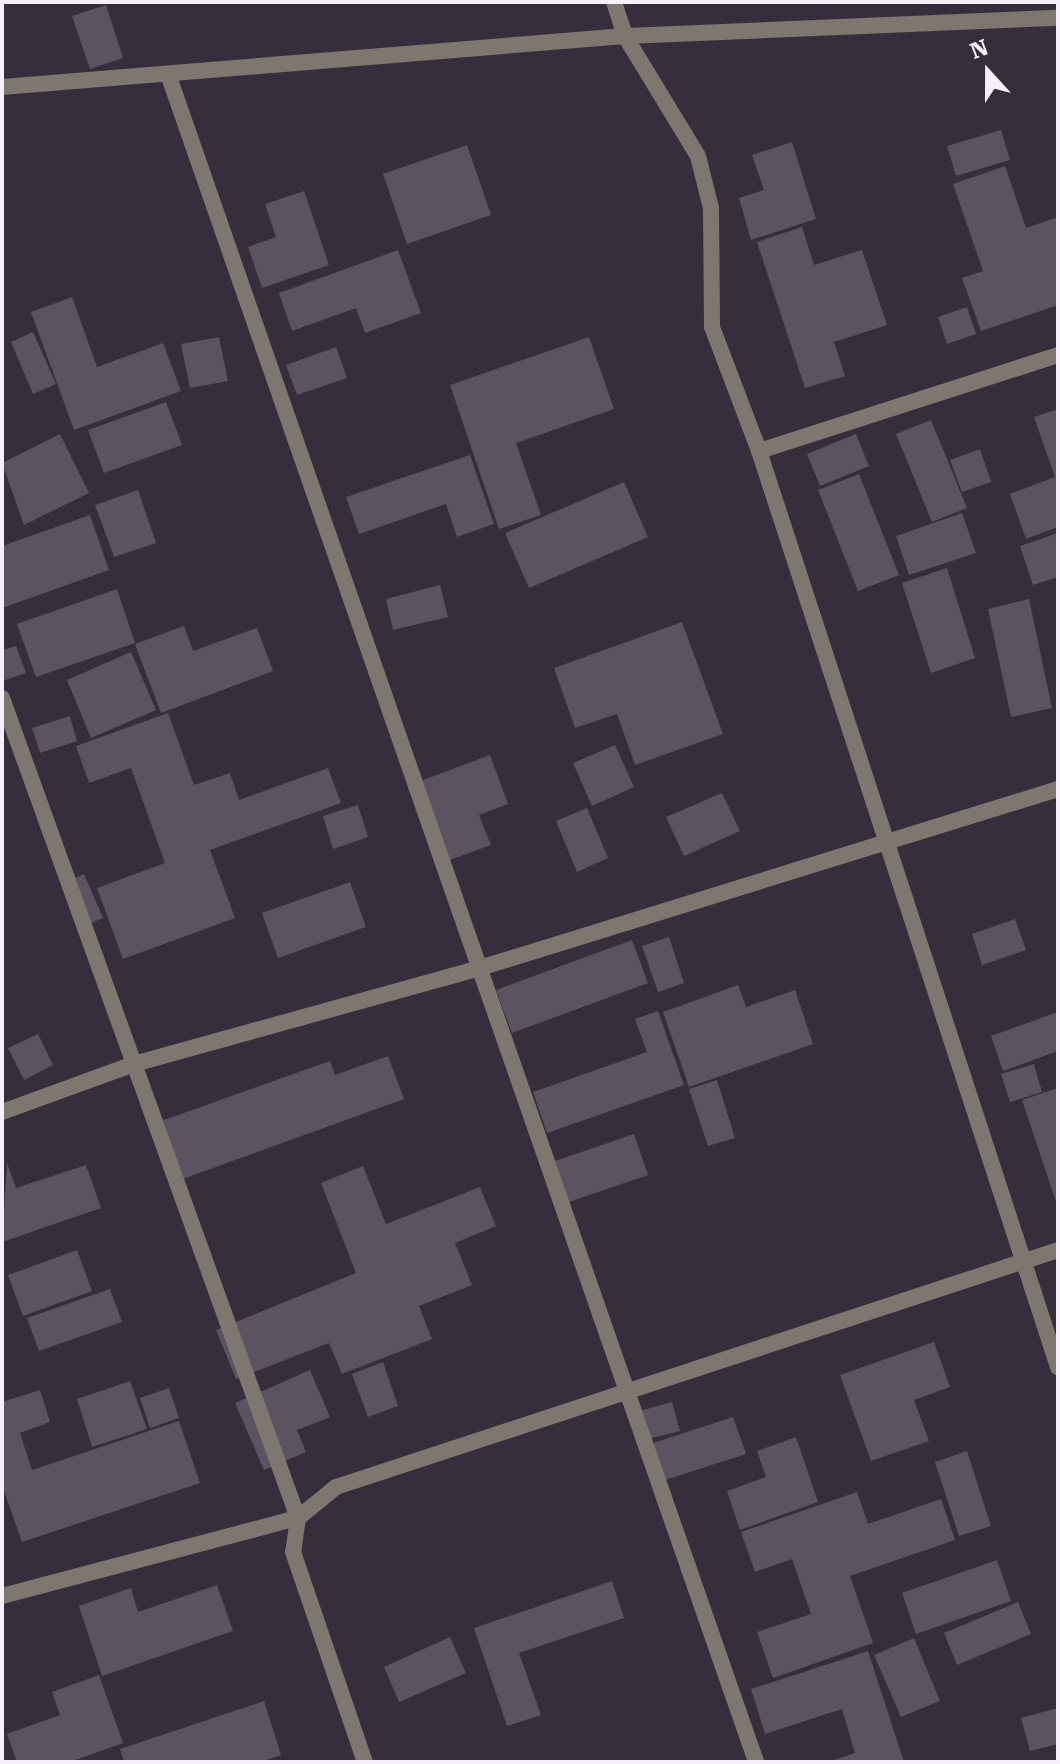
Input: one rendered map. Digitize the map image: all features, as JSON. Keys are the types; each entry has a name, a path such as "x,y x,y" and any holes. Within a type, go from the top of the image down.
{"street":[{"path":"614,2 625,36 698,156 711,208 712,327 759,451 1058,1367"},
{"path":"2,87 625,36 1058,18"},
{"path":"168,74 571,1217 621,1391 756,1762"},
{"path":"759,451 1058,355"},
{"path":"2,698 298,1518 293,1552 365,1762"},
{"path":"2,1112 134,1064 483,967 1058,789"},
{"path":"2,1596 298,1518 336,1487 1058,1250"}],"building":[{"path":"106,5 123,58 90,69 72,16"},
{"path":"1001,130 1010,160 956,176 947,146"},
{"path":"792,142 816,219 751,240 739,198 764,190 752,155"},
{"path":"467,145 491,215 407,244 383,174"},
{"path":"1005,166 1026,228 1058,217 1058,305 981,331 962,278 983,271 953,184"},
{"path":"304,191 329,265 262,288 248,247 276,237 265,204"},
{"path":"802,227 814,265 862,250 887,325 834,342 845,376 805,388 757,242"},
{"path":"398,250 421,313 365,333 356,308 292,331 279,293"},
{"path":"72,297 97,367 163,343 181,391 74,430 31,312"},
{"path":"967,307 976,334 947,344 938,317"},
{"path":"33,332 56,384 33,394 11,342"},
{"path":"219,337 228,381 190,388 181,344"},
{"path":"589,337 614,409 516,443 541,515 499,529 450,385"},
{"path":"336,347 347,378 297,395 286,365"},
{"path":"166,402 182,445 104,473 88,430"},
{"path":"1058,409 1058,527 1026,539 1010,494 1055,477 1034,417"},
{"path":"931,420 967,508 932,522 896,434"},
{"path":"60,434 89,493 24,525 2,463"},
{"path":"856,434 869,466 820,486 807,454"},
{"path":"980,449 991,482 962,492 950,460"},
{"path":"470,455 494,524 457,537 446,504 359,534 346,497"},
{"path":"859,474 899,575 858,591 818,490"},
{"path":"624,482 648,537 529,588 505,533"},
{"path":"138,490 156,543 114,557 95,505"},
{"path":"962,513 976,553 909,575 896,536"},
{"path":"90,515 109,570 2,608 2,546"},
{"path":"1058,533 1058,577 1033,585 1020,546"},
{"path":"947,568 975,658 931,673 902,583"},
{"path":"440,585 448,617 393,630 386,599"},
{"path":"117,589 135,643 36,677 17,624"},
{"path":"1029,599 1052,708 1011,717 988,609"},
{"path":"682,622 723,734 635,765 617,714 575,728 554,668"},
{"path":"184,626 193,651 257,628 273,671 161,713 135,644"},
{"path":"16,646 26,673 2,681 2,650"},
{"path":"131,652 156,710 91,738 67,680"},
{"path":"168,713 194,785 230,773 239,800 328,768 341,803 210,850 235,918 123,959 97,888 165,863 131,768 89,783 76,746"},
{"path":"70,716 77,741 40,753 32,728"},
{"path":"615,745 634,787 592,806 573,763"},
{"path":"490,755 508,804 479,815 491,845 447,861 418,782"},
{"path":"722,793 740,831 684,856 666,817"},
{"path":"358,805 368,837 333,849 323,816"},
{"path":"587,808 608,858 577,872 556,821"},
{"path":"84,874 103,918 81,928 63,883"},
{"path":"350,882 366,927 278,958 262,913"},
{"path":"1015,919 1026,950 982,965 972,934"},
{"path":"669,937 684,983 658,992 642,946"},
{"path":"632,940 648,983 512,1033 496,990"},
{"path":"738,985 746,1007 795,990 813,1044 689,1087 663,1012"},
{"path":"658,1011 684,1085 547,1133 533,1092 647,1052 635,1019"},
{"path":"1058,1012 1058,1051 1003,1071 991,1036"},
{"path":"38,1034 53,1065 24,1080 8,1048"},
{"path":"388,1056 404,1099 177,1181 156,1123 330,1061 335,1075"},
{"path":"1034,1064 1042,1092 1010,1102 1001,1074"},
{"path":"717,1080 735,1138 708,1146 689,1089"},
{"path":"1058,1088 1058,1205 1057,1205 1022,1100"},
{"path":"634,1134 648,1175 569,1202 555,1161"},
{"path":"7,1163 16,1188 86,1165 101,1208 2,1242"},
{"path":"363,1166 386,1224 480,1187 496,1226 455,1243 472,1285 419,1306 432,1339 342,1374 329,1343 236,1379 216,1330 356,1273 321,1183"},
{"path":"77,1250 92,1291 23,1316 8,1275"},
{"path":"110,1289 122,1322 39,1351 27,1318"},
{"path":"934,1342 950,1387 914,1400 929,1441 871,1461 840,1375"},
{"path":"383,1362 398,1406 368,1417 352,1374"},
{"path":"310,1370 330,1417 297,1430 306,1452 264,1470 235,1403"},
{"path":"130,1381 147,1429 92,1447 77,1399"},
{"path":"169,1388 179,1418 150,1428 140,1398"},
{"path":"40,1390 50,1422 20,1433 32,1470 179,1421 200,1483 22,1542 2,1485 2,1402"},
{"path":"672,1402 680,1431 644,1440 636,1412"},
{"path":"733,1417 746,1454 665,1480 653,1443"},
{"path":"796,1437 818,1502 740,1530 727,1491 766,1477 757,1451"},
{"path":"967,1451 991,1526 959,1536 935,1462"},
{"path":"857,1492 868,1524 941,1499 955,1540 850,1576 873,1643 773,1678 757,1632 811,1614 792,1559 755,1572 741,1532"},
{"path":"997,1560 1011,1601 916,1634 902,1593"},
{"path":"612,1581 624,1618 519,1653 541,1715 507,1726 474,1628"},
{"path":"217,1585 233,1631 102,1676 79,1606 131,1588 138,1612"},
{"path":"1018,1602 1031,1634 957,1665 944,1633"},
{"path":"450,1637 466,1673 399,1702 384,1667"},
{"path":"914,1638 940,1701 901,1717 874,1655"},
{"path":"868,1651 904,1762 828,1762 855,1753 842,1709 765,1734 751,1689"},
{"path":"99,1675 123,1743 70,1762 17,1762 7,1734 60,1715 52,1692"},
{"path":"264,1701 281,1755 261,1762 124,1762 120,1749"},
{"path":"1058,1708 1058,1744 1030,1751 1021,1718"}]}
